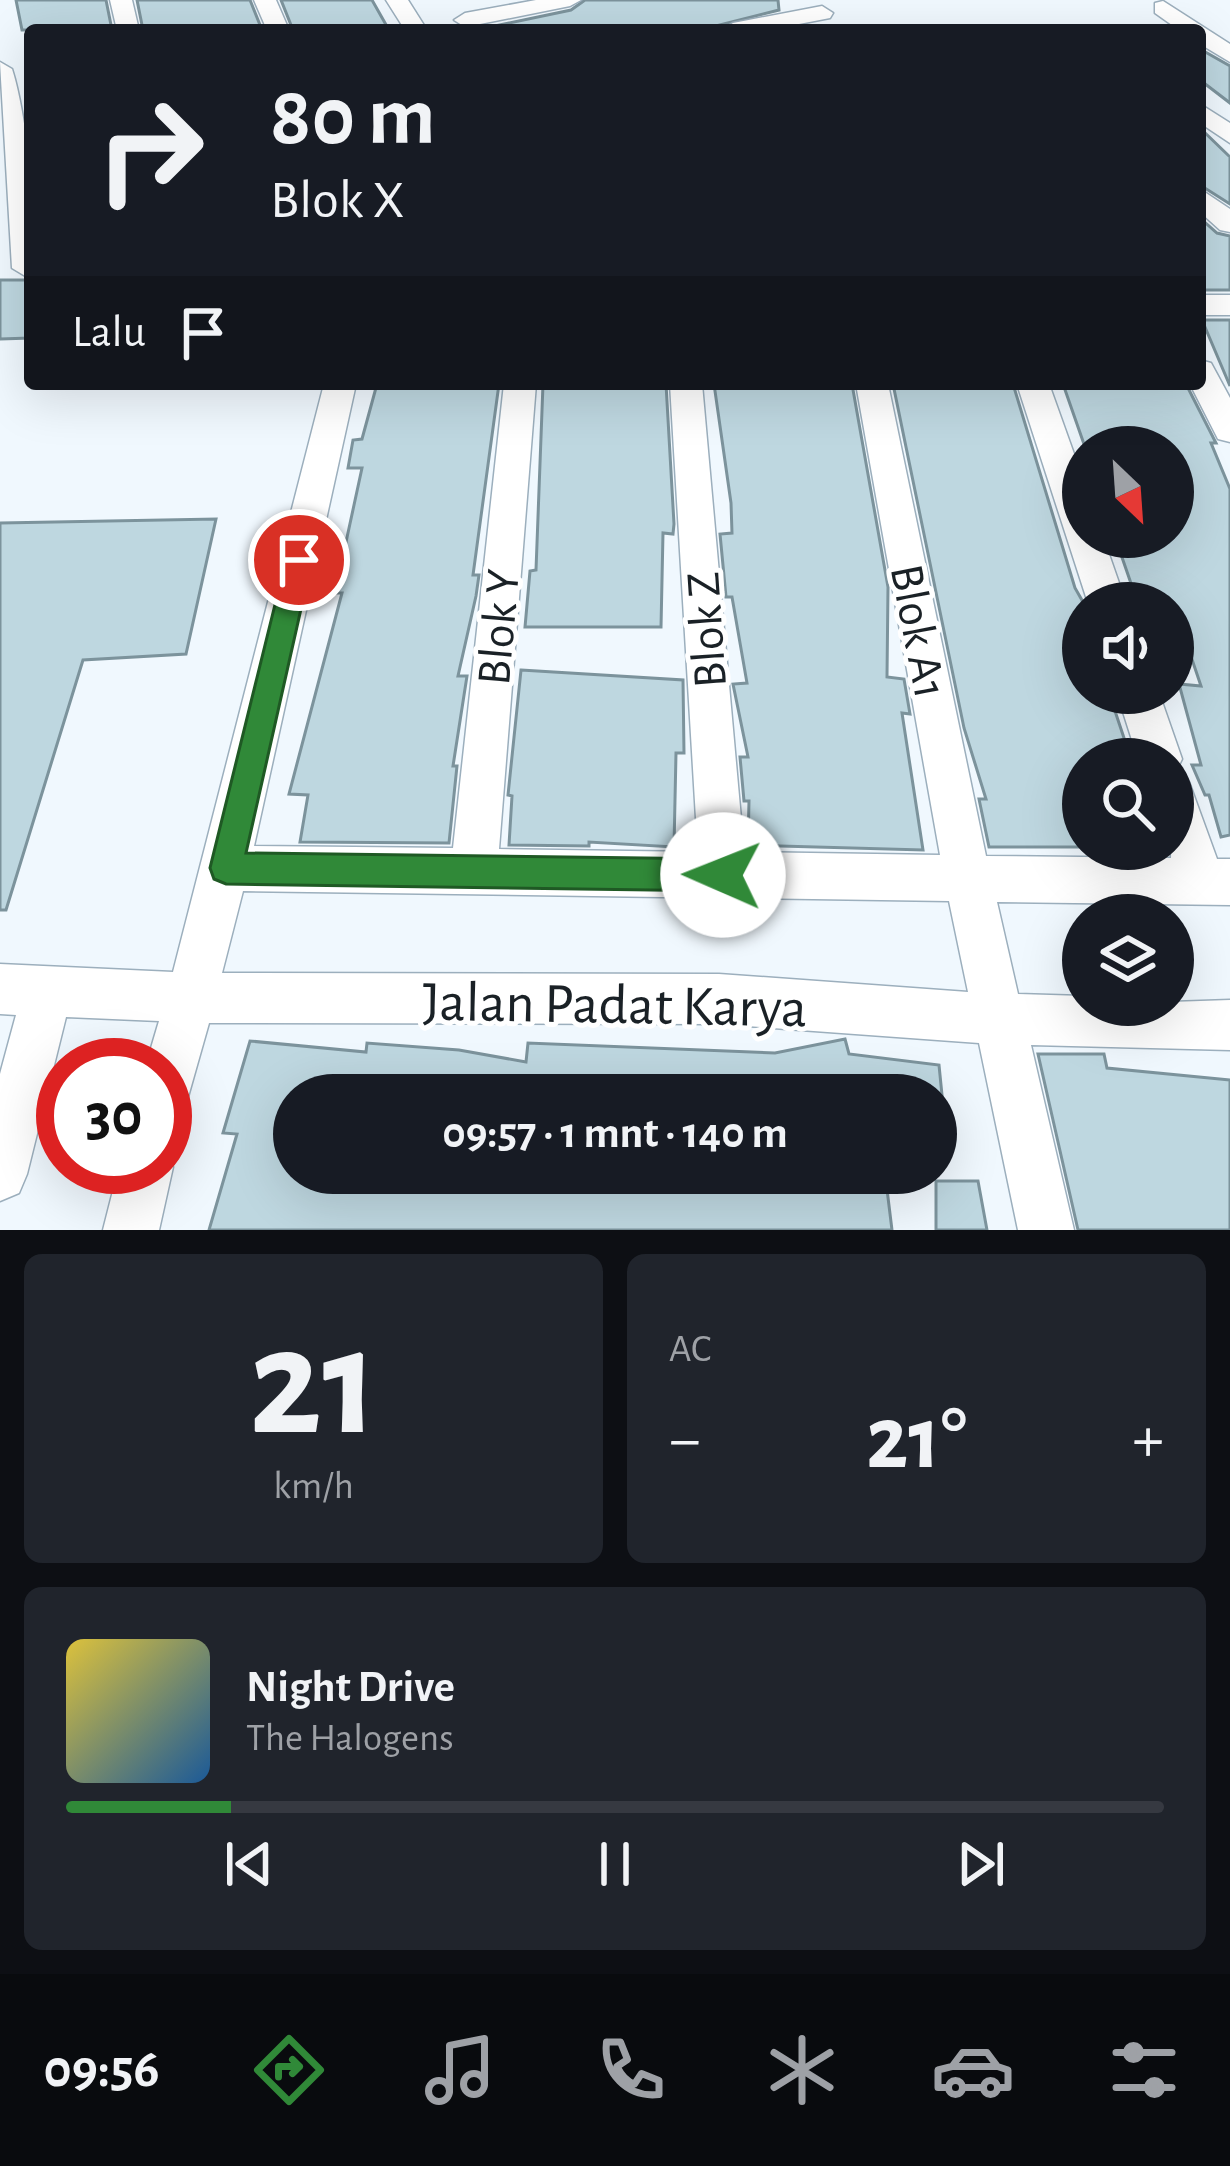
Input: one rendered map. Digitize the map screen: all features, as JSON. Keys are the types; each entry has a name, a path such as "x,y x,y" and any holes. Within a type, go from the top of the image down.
{"street":[{"path":"448,0 468,24"},
{"path":"473,24 570,0"},
{"path":"1163,8 1186,24"},
{"path":"764,24 821,13"},
{"path":"0,69 19,269"},
{"path":"1206,116 1230,135"},
{"path":"1206,202 1230,224"},
{"path":"1206,383 1230,430"},
{"path":"173,1038 181,981 221,882 339,390"},
{"name":"Blok Y","path":"474,871 519,390"},
{"name":"Blok Z","path":"686,390 723,875"},
{"name":"Blok A1","path":"873,390 972,895 1046,1230"},
{"path":"1036,390 1062,468"},
{"path":"221,882 474,871 723,875 972,895 1216,882 1194,839"},
{"name":"Jalan Padat Karya","path":"42,990 181,981 718,999 1000,1019 1230,1025"},
{"path":"0,1174 42,990"},
{"path":"130,1230 139,1194"}],"building":[{"path":"16,0 106,0 111,24 24,24 22,30"},
{"path":"137,0 250,0 260,24 142,24"},
{"path":"281,0 372,0 386,24 291,24"},
{"path":"585,0 778,0 779,10 724,24 504,24 571,10"},
{"path":"1206,52 1230,66 1230,103 1206,85"},
{"path":"1206,134 1230,157 1230,204 1206,189"},
{"path":"1206,223 1230,236 1230,290 1206,290"},
{"path":"0,280 24,280 24,338 0,339"},
{"path":"1206,320 1230,320 1230,386 1206,329"},
{"path":"375,390 498,390 473,575 479,575 458,676 467,676 453,766 457,766 449,843 300,842 308,795 289,794 342,593 335,593 362,468 348,468 353,440 362,439"},
{"path":"543,390 666,390 674,524 673,534 663,533 661,627 525,627 530,571 536,570"},
{"path":"715,390 853,390 888,587 887,677 904,679 910,714 902,713 923,850 748,845 749,801 744,801 740,757 748,757 733,684 747,683 732,597 726,597 720,534 732,533"},
{"path":"894,390 1015,390 1062,558 1073,582 1062,582 1062,714 1116,714 1124,738 1062,738 1062,847 989,847 979,799 986,799 964,728"},
{"path":"1065,390 1189,390 1216,443 1211,443 1230,489 1230,835 1221,837 1209,795 1194,770 1194,765 1201,765 1187,714 1194,714 1194,685 1201,686 1194,665 1194,582 1131,582 1122,558 1194,558 1194,426 1078,426"},
{"path":"216,519 186,654 83,660 6,910 0,910 0,523"},
{"path":"521,670 683,680 684,753 676,753 674,847 589,842 589,846 509,845 512,796 508,795"},
{"path":"845,1039 849,1054 939,1065 940,1074 273,1074 273,1194 888,1194 892,1230 209,1230 237,1134 223,1133 250,1041 366,1052 367,1043 459,1050 526,1062 528,1043 775,1053"},
{"path":"1038,1054 1104,1054 1107,1068 1230,1080 1230,1230 1078,1230"},
{"path":"957,1181 978,1181 987,1230 936,1230 936,1194 957,1194"}],"route":[{"path":"299,560 226,868 723,875"}]}
